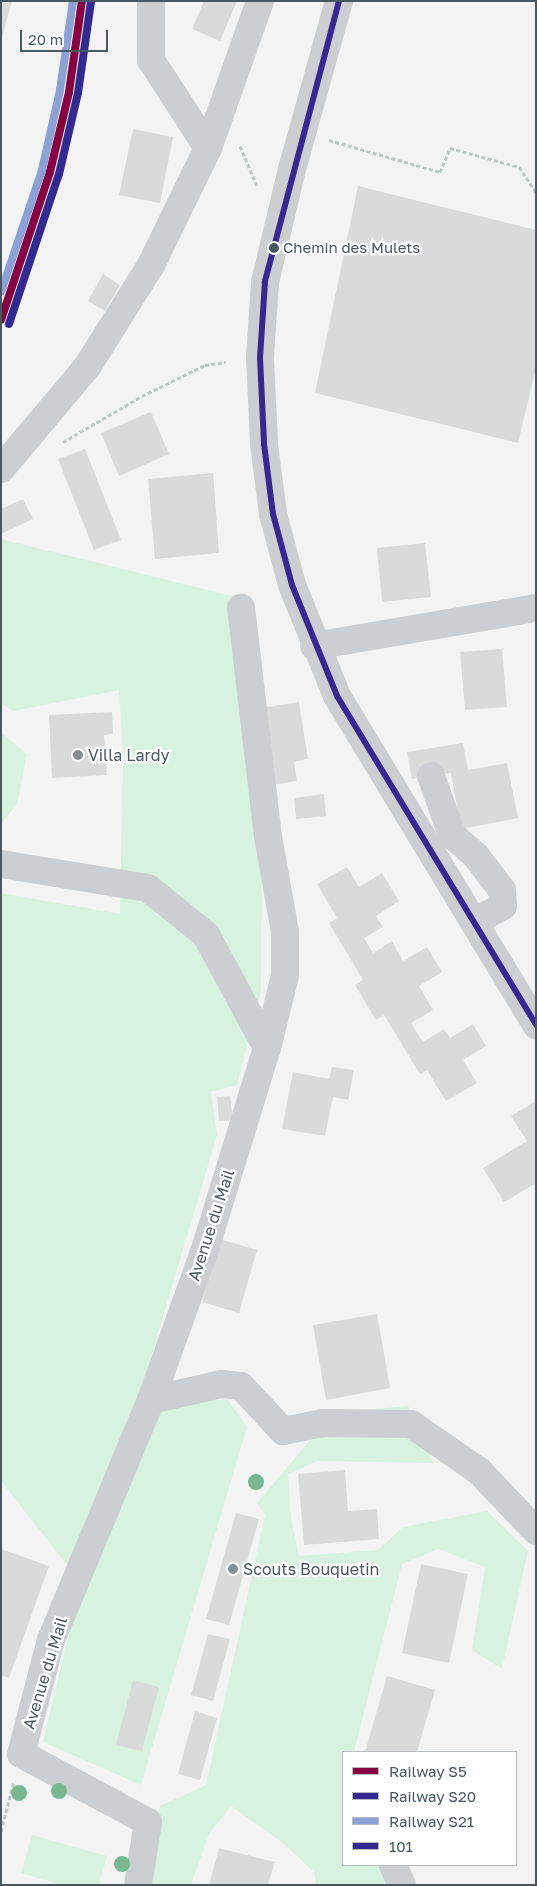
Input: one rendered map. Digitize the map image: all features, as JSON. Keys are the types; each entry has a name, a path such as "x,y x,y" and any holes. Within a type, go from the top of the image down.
{"street":[{"path":"151,1 151,60 208,148"},
{"path":"1,470 63,398 103,343 156,256 208,148 260,1"},
{"path":"339,1 304,133 292,169 265,282 260,358 264,444 273,514 289,576 314,646 356,729 536,1025"},
{"name":"Avenue du Mail","path":"21,1754 52,1640 151,1400 206,1246 267,1048 285,975 285,932 268,837 242,608"},
{"path":"314,646 536,608"},
{"path":"431,776 452,834 476,856 502,890 503,906 474,922"},
{"path":"1,864 148,888 206,935 267,1048"},
{"path":"151,1400 222,1384 240,1386 284,1431 323,1423 411,1424 479,1471 536,1531"},
{"path":"21,1754 148,1822 138,1885"},
{"path":"393,1866 402,1885"}],"path":[{"path":"304,133 440,172 450,148 519,166 536,192"},
{"path":"239,143 261,196"},
{"path":"56,446 142,396 205,365 226,362"},
{"path":"1,1831 21,1754"}],"green space":[{"path":"1,539 232,596 262,867 261,991 237,1085 211,1092 217,1135 135,1411 189,1399 228,1400 247,1427 141,1785 43,1742 81,1583 1,1481 1,893 120,914 123,754 119,690 13,711 1,703"},
{"path":"1,733 27,754 17,804 1,824"},
{"path":"408,1406 434,1463 317,1461 288,1474 291,1518 299,1556 378,1550 403,1527 487,1511 528,1551 502,1669 472,1650 485,1567 438,1549 402,1564 354,1751 342,1751 342,1866 382,1866 391,1885 316,1885 314,1872 284,1844 231,1806 209,1834 191,1885 147,1885 160,1806 206,1785 265,1515 257,1503 333,1413"},
{"path":"32,1835 107,1856 99,1885 61,1885 21,1873"}],"building":[{"path":"1,1 12,1 2,37 1,37"},
{"path":"204,1 237,1 220,41 192,29"},
{"path":"133,129 173,137 160,203 119,195"},
{"path":"358,186 536,230 536,368 518,443 315,393"},
{"path":"103,274 120,285 105,311 88,301"},
{"path":"151,412 169,454 119,476 101,433"},
{"path":"85,449 121,540 94,550 58,459"},
{"path":"213,473 219,553 155,559 148,479"},
{"path":"23,499 33,519 1,534 1,509"},
{"path":"425,543 431,597 382,602 377,548"},
{"path":"502,649 507,707 465,710 460,652"},
{"path":"299,702 308,759 294,762 297,781 272,785 261,708"},
{"name":"Villa Lardy","path":"112,712 113,734 104,735 107,775 52,778 49,715"},
{"path":"463,743 468,770 507,763 518,818 461,829 451,773 412,779 407,752"},
{"path":"324,794 326,816 296,819 294,798"},
{"path":"347,867 359,887 382,873 399,901 376,916 383,927 364,938 373,953 392,941 403,961 427,947 442,972 419,986 433,1010 411,1023 423,1042 444,1029 450,1038 473,1024 486,1046 463,1060 477,1083 446,1101 427,1070 420,1074 384,1015 376,1020 355,985 363,980 329,923 337,918 317,884"},
{"path":"332,1067 354,1070 348,1100 333,1097 325,1136 282,1129 293,1072 329,1079"},
{"path":"230,1096 233,1120 219,1121 217,1097"},
{"path":"536,1101 536,1183 504,1202 483,1168 527,1141 511,1116"},
{"path":"220,1239 257,1250 239,1313 202,1302"},
{"path":"377,1314 390,1388 326,1400 313,1325"},
{"path":"345,1470 348,1511 377,1509 379,1539 304,1545 298,1474"},
{"name":"Scouts Bouquetin","path":"236,1513 259,1519 229,1625 206,1619"},
{"path":"1,1549 49,1566 9,1678 1,1675"},
{"path":"421,1564 468,1574 449,1663 402,1653"},
{"path":"208,1634 230,1639 213,1701 191,1695"},
{"path":"387,1676 435,1690 417,1751 365,1751"},
{"path":"133,1680 159,1687 142,1751 116,1745"},
{"path":"195,1711 217,1718 200,1780 178,1774"},
{"path":"219,1848 275,1862 268,1885 209,1885"}],"rail line":[{"name":"S21","path":"1,292 42,170 60,90 73,1"},
{"name":"S5","path":"1,320 50,172 69,92 82,1"},
{"name":"S20","path":"9,324 59,174 78,93 91,2"}],"transit line":[{"name":"101","path":"339,1 265,282 260,358 264,444 273,514 292,585 337,696 536,1025"}],"place":[{"name":"Chemin des Mulets","path":"274,248"},
{"name":"Villa Lardy","path":"78,755"},
{"name":"Scouts Bouquetin","path":"233,1569"}]}
